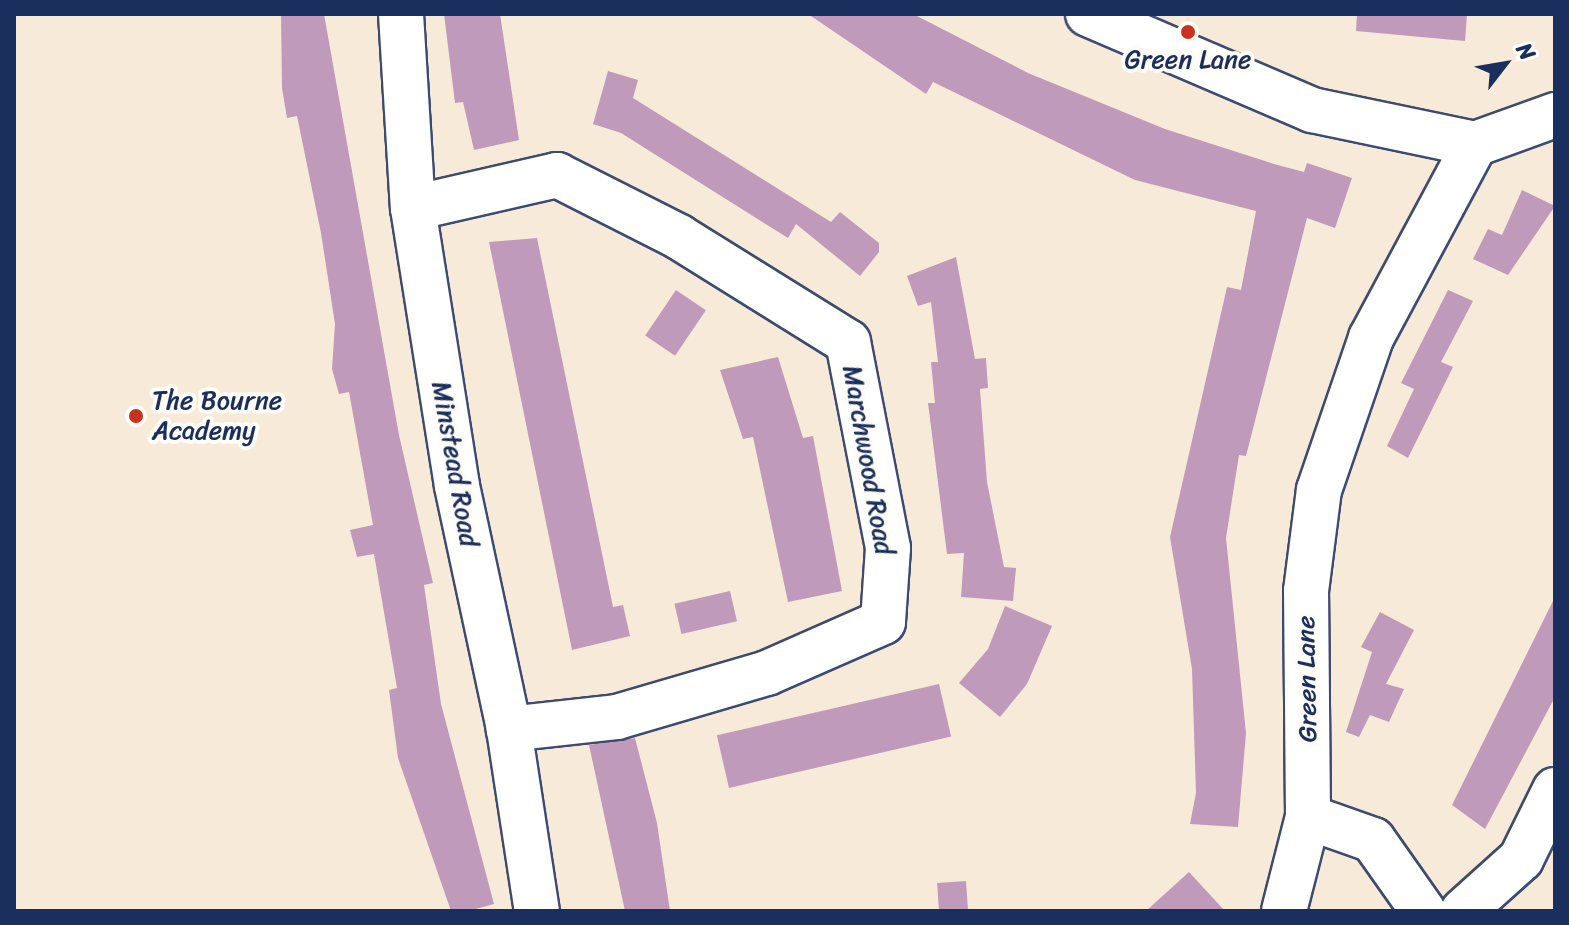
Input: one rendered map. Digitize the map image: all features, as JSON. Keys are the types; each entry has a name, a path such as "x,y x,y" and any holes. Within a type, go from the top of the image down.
{"street":[{"name":"Minstead Road","path":"401,14 413,208 457,486 509,729 537,911"},
{"path":"1088,14 1312,110 1475,144 1555,115"},
{"name":"Green Lane","path":"1284,911 1308,817 1306,591 1319,490 1371,338 1475,144"},
{"name":"Marchwood Road","path":"413,208 557,175 679,237 848,342 888,548 883,622 767,673 617,717 509,729"},
{"path":"1463,911 1521,859 1555,790"},
{"path":"1308,817 1373,840 1423,911"}],"building":[{"path":"281,14 324,14 399,435 433,583 424,585 441,704 494,904 468,911 451,911 398,758 389,690 397,688 374,554 357,557 350,530 373,525 349,392 339,394 332,369 335,324 321,233 297,116 287,118 282,88"},
{"path":"444,14 500,14 519,140 474,150 463,102 455,103"},
{"path":"808,14 913,14 1028,73 1165,129 1304,172 1307,163 1352,178 1335,228 1307,218 1246,456 1239,455 1226,538 1246,733 1238,827 1190,824 1196,793 1192,669 1170,537 1227,287 1241,290 1256,211 1135,180 933,82 926,94"},
{"path":"1357,14 1467,14 1465,41 1356,31"},
{"path":"608,71 638,80 633,98 831,222 840,212 879,243 879,252 860,276 796,224 788,238 621,133 593,124"},
{"path":"1522,190 1555,206 1508,275 1473,259 1488,229 1502,235"},
{"path":"537,238 613,607 623,605 630,636 572,650 489,242"},
{"path":"956,257 975,359 986,358 988,388 980,389 987,482 1004,567 1016,568 1013,601 961,597 964,553 947,554 928,403 935,403 931,362 938,362 931,302 918,306 907,276"},
{"path":"676,290 706,310 675,356 645,336"},
{"path":"1448,290 1473,301 1441,362 1453,367 1408,458 1387,446 1414,389 1401,383"},
{"path":"778,357 803,438 813,436 842,591 788,602 753,437 743,439 720,370"},
{"path":"730,591 737,621 681,634 674,604"},
{"path":"1555,597 1555,697 1485,829 1452,805"},
{"path":"1005,606 1052,626 1027,684 1000,717 959,683 988,649"},
{"path":"1380,612 1414,630 1386,684 1404,689 1389,722 1370,715 1359,737 1346,732 1372,652 1361,647"},
{"path":"939,684 951,737 729,788 717,735"},
{"path":"635,738 657,823 670,911 625,911 589,745"},
{"path":"1189,872 1225,911 1146,911"},
{"path":"966,881 968,911 939,911 937,883"}],"place":[{"name":"Green Lane","path":"1188,32"},
{"name":"The Bourne Academy","path":"136,416"}]}
